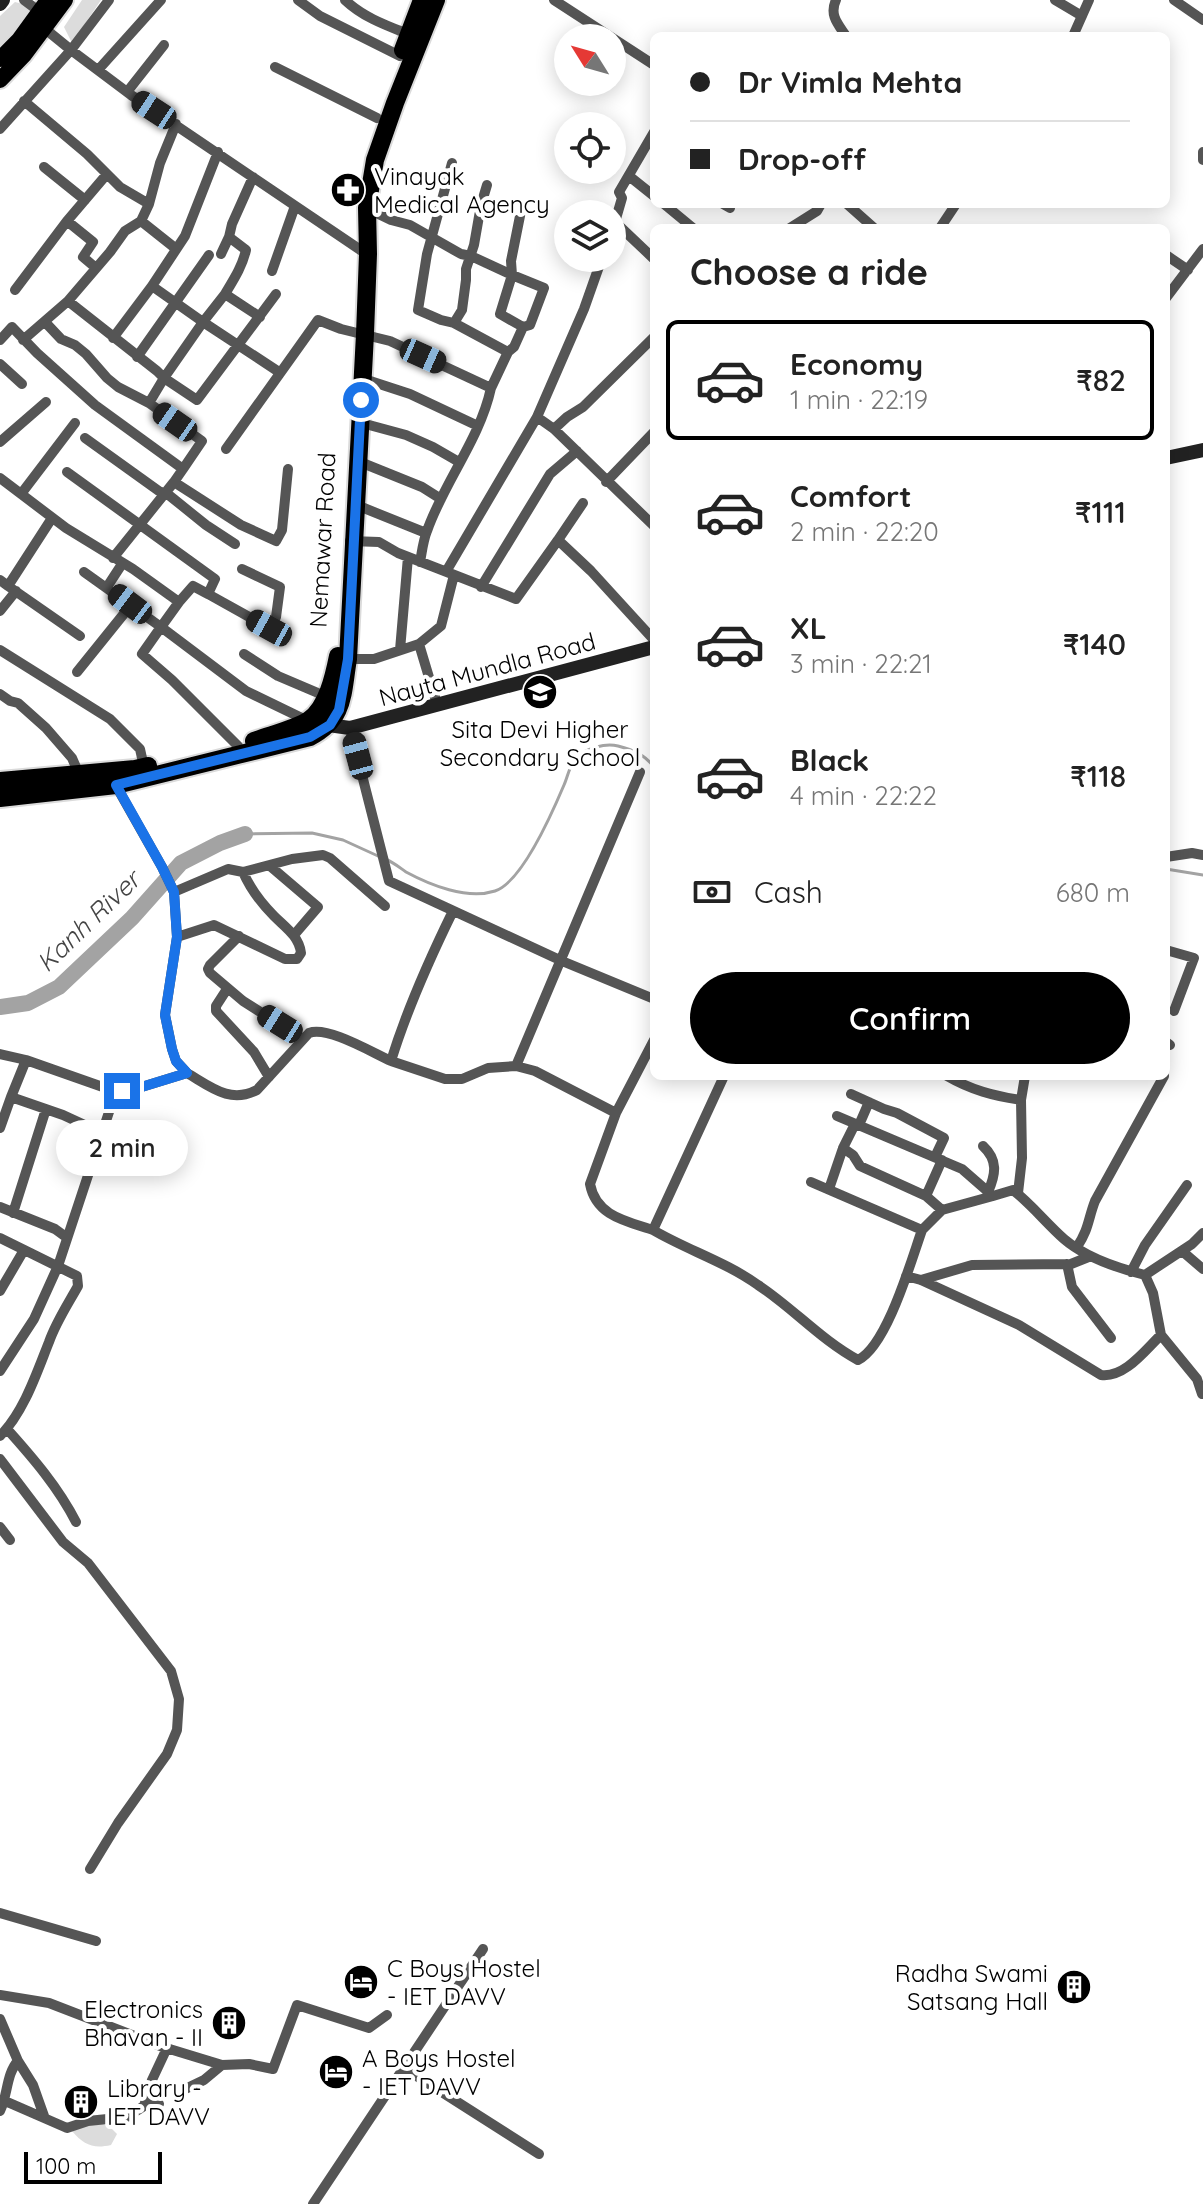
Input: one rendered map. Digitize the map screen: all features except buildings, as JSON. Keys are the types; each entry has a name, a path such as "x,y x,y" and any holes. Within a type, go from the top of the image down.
{"highway":[{"name":"Nemawar Road","path":"361,333 364,207 377,118 421,2"},
{"name":"Nemawar Road","path":"330,725 339,710 351,541 364,207 421,2"},
{"name":"Nemawar Road","path":"308,721 318,712 343,659"},
{"path":"0,781 79,774 112,778 144,767 238,746 308,721"},
{"path":"0,798 310,737 330,725"}],"main road":[{"path":"0,59 44,13 65,0"},
{"path":"0,80 24,55 44,13"},
{"path":"1170,457 1203,450"},
{"name":"Nayta Mundla Road","path":"308,721 350,728 650,648"}],"street":[{"path":"24,0 44,13 71,50 127,92 362,251"},
{"path":"0,129 71,50 109,0"},
{"path":"98,70 158,3 145,0"},
{"path":"298,0 320,16 400,56"},
{"path":"345,0 355,10 408,34"},
{"path":"554,0 650,62"},
{"path":"836,0 834,17 843,32"},
{"path":"1055,0 1082,16"},
{"path":"1075,32 1089,0"},
{"path":"1174,0 1203,20"},
{"path":"127,92 164,45"},
{"path":"275,67 377,118"},
{"path":"24,101 87,154 120,187 149,204"},
{"path":"23,340 68,301 125,231 141,221 176,124"},
{"path":"621,200 619,192 650,139"},
{"path":"113,338 185,236 218,152"},
{"path":"1203,152 1203,160"},
{"path":"452,163 427,254 418,310 454,323 508,352"},
{"path":"44,167 85,200"},
{"path":"15,290 107,174"},
{"path":"629,176 650,193"},
{"path":"221,254 253,177"},
{"path":"454,323 462,310 466,269 487,185"},
{"path":"272,271 295,206"},
{"path":"364,207 410,225 461,254 471,256 512,275 544,288 530,325 523,327 500,314 512,275 511,261 521,211"},
{"path":"673,208 689,224"},
{"path":"795,224 819,208"},
{"path":"852,208 870,224"},
{"path":"67,221 93,242 83,257 96,268"},
{"path":"141,221 175,248"},
{"path":"626,236 650,256"},
{"path":"149,403 241,268 246,250 229,237"},
{"path":"1170,293 1203,249"},
{"path":"137,357 209,255"},
{"path":"1170,258 1188,270"},
{"path":"343,659 374,659 419,644 441,626 450,573 537,417 597,272"},
{"path":"152,286 279,372"},
{"path":"225,294 260,317"},
{"path":"68,301 164,378 197,400 276,294"},
{"path":"226,449 318,320 390,341 491,388"},
{"path":"45,322 61,339 86,354 118,387 149,403 202,441 174,482 139,524 117,561 107,587"},
{"path":"0,340 12,327 95,405 183,469"},
{"path":"420,562 426,533 486,410 491,388 523,327"},
{"path":"554,429 583,407 650,341"},
{"path":"0,364 22,384"},
{"path":"359,377 410,394 478,426"},
{"path":"0,442 46,402"},
{"path":"537,417 554,429 650,522"},
{"path":"357,422 406,435 459,462"},
{"path":"21,494 75,423"},
{"path":"606,482 650,436"},
{"path":"85,438 235,544"},
{"path":"481,587 550,474 577,451"},
{"path":"354,460 422,487 441,499"},
{"path":"174,482 241,525 276,541 282,530 288,469"},
{"path":"67,472 215,579 208,594"},
{"path":"0,479 52,518 179,602"},
{"path":"352,503 426,533"},
{"path":"351,541 379,542 420,562 516,599 583,503"},
{"path":"0,611 8,586 52,518"},
{"path":"558,540 650,636"},
{"path":"400,650 408,557"},
{"path":"238,746 142,654 193,586 269,628 276,617 280,587 242,569"},
{"path":"84,572 246,691 308,721"},
{"path":"8,586 80,636"},
{"path":"77,672 131,605"},
{"path":"419,644 437,704"},
{"path":"0,650 110,719 140,749 144,767"},
{"path":"244,654 278,676 325,696"},
{"path":"0,694 18,703 46,728 72,758 79,774"},
{"path":"350,728 389,881 562,961 650,997"},
{"path":"516,1066 640,772"},
{"path":"112,778 174,892 177,937 165,1015 172,1049 181,1067 232,1097 248,1095 257,1090 309,1033 316,1030 445,1079 462,1079 488,1068 516,1066 535,1071 616,1113"},
{"path":"1170,856 1192,853 1203,855"},
{"path":"174,892 228,869 243,872 292,859 323,855 385,906"},
{"path":"270,866 318,907 294,935"},
{"path":"177,937 214,925 285,959 297,959 302,949 294,935 249,886 243,872"},
{"path":"391,1061 405,1015 453,911"},
{"path":"239,936 210,965 210,973 227,989 303,1039"},
{"path":"1170,951 1194,958 1174,1011"},
{"path":"227,989 216,1011 254,1052 269,1077"},
{"path":"650,1048 616,1113 590,1184 598,1206 610,1215 653,1230 758,1284 839,1350 858,1360 866,1356 888,1321 922,1230 942,1210 1013,1190 1065,1240 1091,1256 1145,1275 1203,1233"},
{"path":"0,1054 122,1091 181,1067"},
{"path":"0,1128 26,1060"},
{"path":"653,1230 722,1080"},
{"path":"954,1080 969,1089 1021,1100"},
{"path":"1018,1193 1024,1080"},
{"path":"1077,1247 1089,1226 1095,1201 1161,1080"},
{"path":"0,1371 34,1319 58,1266 102,1133 122,1091"},
{"path":"851,1094 897,1113 944,1138 926,1196"},
{"path":"11,1097 102,1133"},
{"path":"829,1189 843,1148 869,1102"},
{"path":"13,1213 46,1109"},
{"path":"837,1116 962,1169 991,1194"},
{"path":"983,1146 990,1152 995,1166 991,1194"},
{"path":"843,1148 853,1155 860,1166 926,1196 942,1210"},
{"path":"811,1182 922,1230"},
{"path":"1131,1272 1145,1245 1187,1185"},
{"path":"0,1207 55,1229 66,1237"},
{"path":"0,1238 77,1276 78,1286 49,1341 30,1389 4,1433 27,1451 62,1496 76,1522"},
{"path":"0,1291 24,1250"},
{"path":"1182,1251 1203,1269"},
{"path":"921,1280 972,1265 1067,1264 1091,1256"},
{"path":"1067,1264 1072,1287 1111,1338"},
{"path":"1145,1275 1153,1293 1161,1335 1197,1379 1202,1394"},
{"path":"906,1276 1019,1325 1101,1375 1110,1376 1118,1372 1161,1335"},
{"path":"0,1459 63,1542 88,1563 171,1671 179,1699 177,1730 167,1754 90,1869"},
{"path":"0,1527 10,1540"},
{"path":"0,1913 96,1941"},
{"path":"313,2204 483,1949"},
{"path":"0,1995 49,2003 167,2048 222,2065 249,2064 273,2069 297,2005 369,2028 387,2015"},
{"path":"0,2019 18,2061 33,2085 44,2116"},
{"path":"144,2106 167,2048"},
{"path":"18,2061 12,2068 2,2106 44,2116 67,2128 88,2121 127,2117 144,2106 159,2104"},
{"path":"179,2092 204,2080 222,2065"},
{"path":"404,2068 539,2154"}],"shaded area":[{"path":"82,0 101,0 72,43 64,27"},
{"path":"15,2 34,7 0,48 0,16"},
{"path":"103,2124 117,2134 111,2145 89,2145 72,2131 87,2125"}],"waterway":[{"path":"385,859 416,877 449,890 473,894 495,891 505,885 526,860 577,757 591,749 613,745 638,753 650,763"},
{"path":"245,834 312,833 343,840 378,856"},
{"name":"Kanh River","path":"0,1007 28,1003 59,987 132,918 181,863 245,834"},
{"path":"1170,870 1203,875"}],"place":[{"name":"Vinayak Medical Agency","path":"348,190"},
{"name":"Sita Devi Higher Secondary School","path":"540,692"},
{"name":"C Boys Hostel - IET DAVV","path":"361,1982"},
{"name":"Radha Swami Satsang Hall","path":"1074,1987"},
{"name":"Electronics Bhavan - II","path":"229,2023"},
{"name":"A Boys Hostel - IET DAVV","path":"336,2072"},
{"name":"Library - IET DAVV","path":"81,2102"}],"route":[{"path":"122,1091 187,1073 176,1061 165,1015 177,937 174,892 116,785 310,737 330,725 339,710 348,659 361,400"}]}
